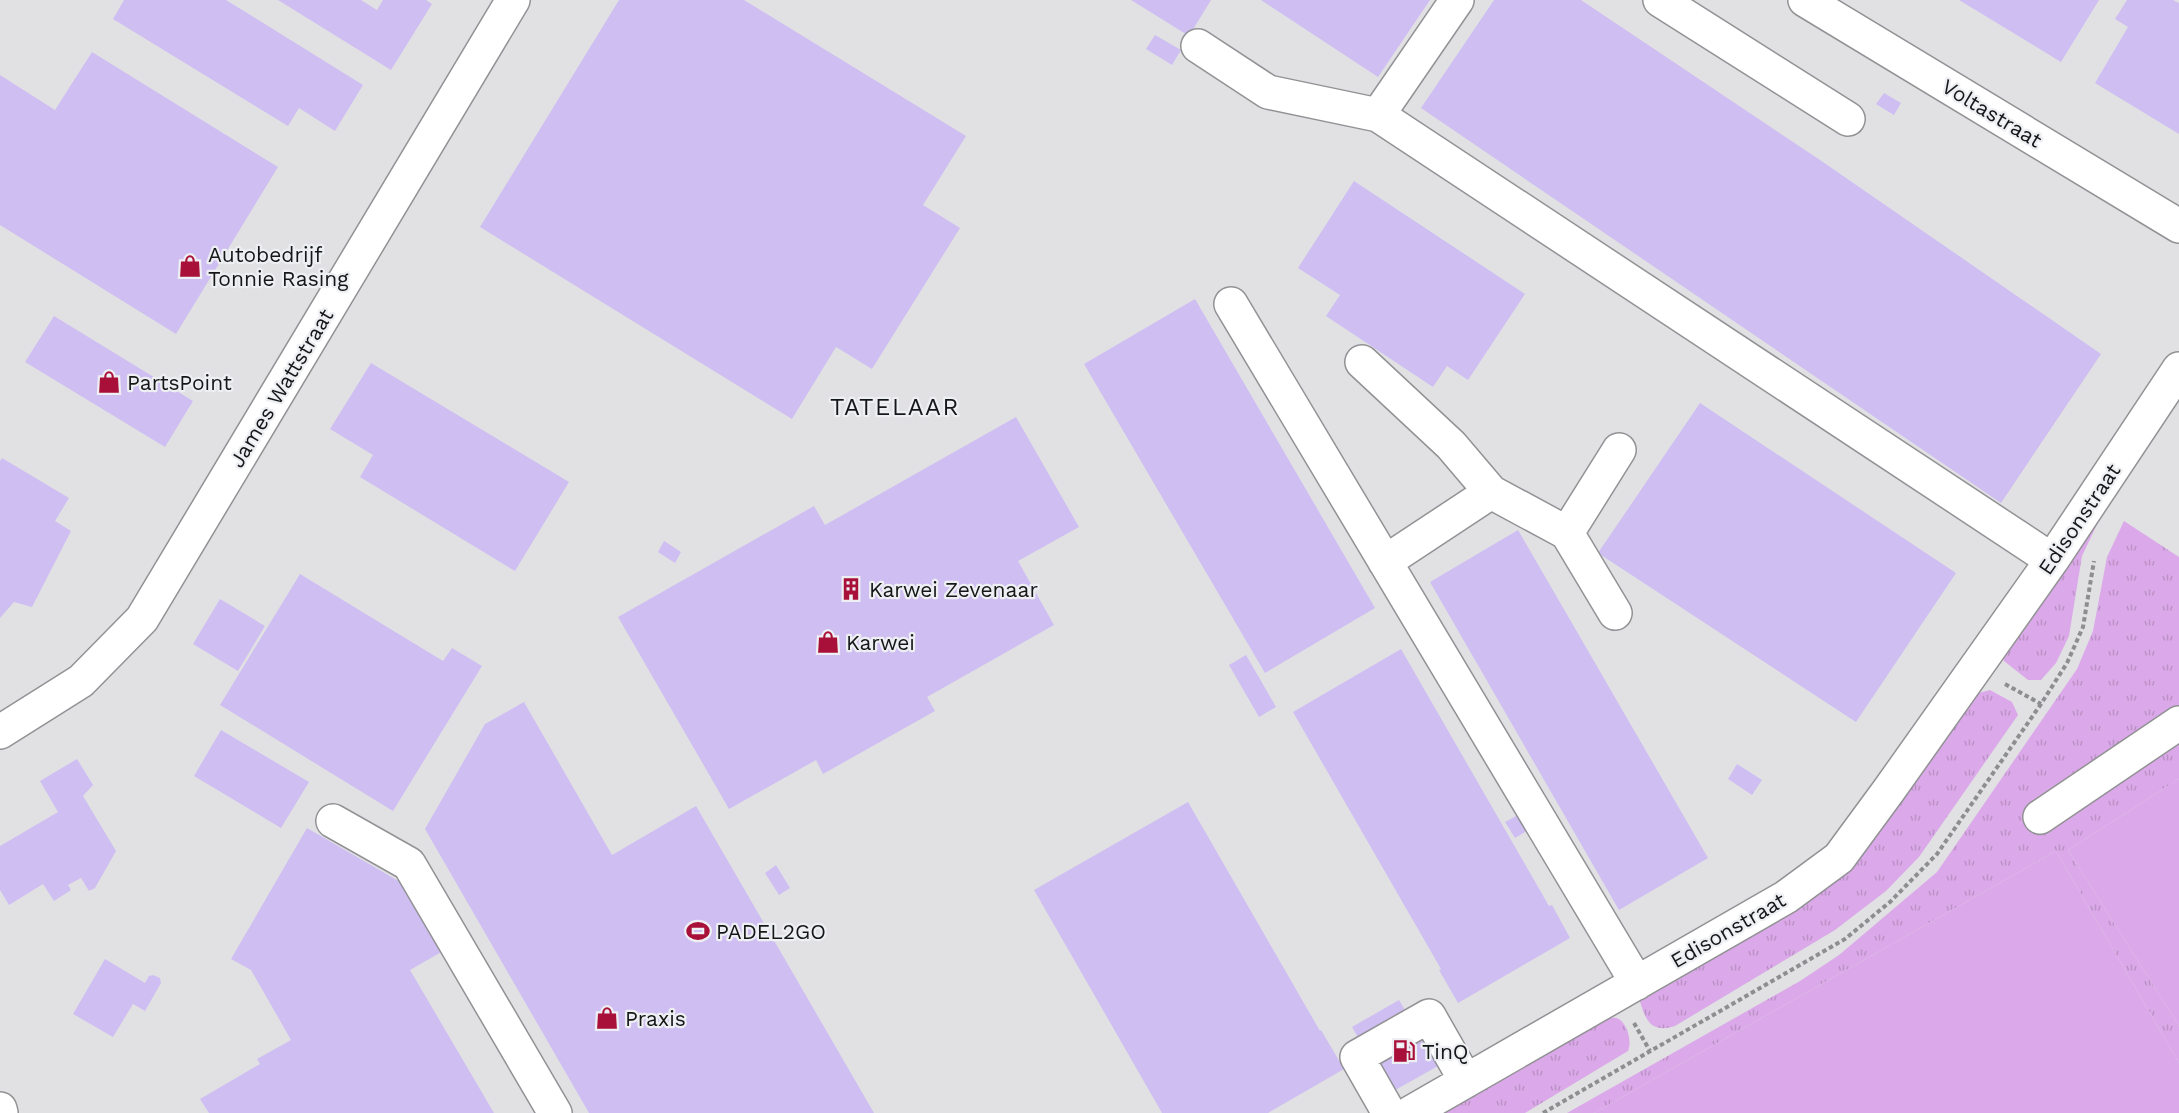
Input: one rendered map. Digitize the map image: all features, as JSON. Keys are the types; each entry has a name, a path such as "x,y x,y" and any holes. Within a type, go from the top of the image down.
{"street":[{"name":"James Wattstraat","path":"0,732 81,681 142,619 513,0"},
{"path":"1378,115 1457,0"},
{"path":"1660,0 1848,119"},
{"name":"Voltastraat","path":"1805,0 2179,226"},
{"path":"1198,46 1268,92 1378,115 2052,560"},
{"path":"1231,304 1637,983"},
{"path":"1362,362 1450,444 1491,492 1568,533 1616,613"},
{"name":"Edisonstraat","path":"1410,1113 1786,897 1839,858 2052,560 2179,369"},
{"path":"1568,533 1619,450"},
{"path":"1385,562 1491,492"},
{"path":"2040,817 2179,723"},
{"path":"333,820 409,864 555,1113"},
{"path":"1389,1113 1357,1057 1429,1016 1466,1081"},
{"path":"0,1109 1,1113"}],"path":[{"path":"1976,667 2041,704"}],"green space":[{"path":"2102,514 2082,556 2069,636 2056,663 2041,680 2028,680 2004,661 2004,649"},
{"path":"2124,521 2179,557 2179,779 2068,850 2179,1026 2179,1063 2056,851 1594,1113 1567,1113 1800,981 1839,955 1937,872 2077,669 2093,631 2107,557"},
{"path":"1990,690 2012,702 2018,715 1919,857 1886,891 1835,930 1675,1026 1660,1028 1650,1023 1639,998 1798,903 1975,694"},
{"path":"2179,779 2179,1026 2068,850"},
{"path":"2056,851 2179,1063 2179,1113 1594,1113"},
{"path":"1606,1017 1617,1018 1624,1024 1629,1038 1628,1051 1525,1113 1440,1113"}],"building":[{"path":"124,0 226,0 363,85 335,131 299,108 288,126 113,19"},
{"path":"278,0 361,0 377,10 383,0 426,0 432,4 391,70"},
{"path":"619,0 744,0 966,136 923,205 960,228 872,369 836,347 792,419 480,227"},
{"path":"1131,0 1211,0 1189,36"},
{"path":"1261,0 1430,0 1378,77"},
{"path":"1494,0 1581,0 1820,160 2101,354 2001,503 1421,108"},
{"path":"1959,0 2099,0 2061,62"},
{"path":"2127,0 2173,0 2179,3 2179,134 2095,83 2128,27 2115,19"},
{"path":"1155,35 1181,50 1172,65 1146,49"},
{"path":"92,52 278,167 176,334 0,225 0,75 55,110"},
{"path":"1884,93 1901,103 1894,115 1876,104"},
{"path":"1354,181 1525,294 1468,380 1447,366 1433,387 1326,316 1340,295 1298,268"},
{"path":"1195,299 1375,608 1265,673 1084,364"},
{"path":"54,316 193,401 165,447 25,362"},
{"path":"371,363 569,482 515,571 360,477 373,455 330,429"},
{"path":"1700,403 1956,573 1856,722 1598,553"},
{"name":"Karwei Zevenaar","path":"1016,417 1079,527 1018,561 1054,625 927,697 935,711 823,774 816,760 729,809 618,617 814,506 825,525"},
{"path":"2,458 69,498 55,521 71,531 32,607 14,602 0,618 0,461"},
{"path":"1518,530 1708,858 1619,910 1430,582"},
{"path":"664,541 681,552 675,563 658,552"},
{"path":"300,574 443,661 452,648 482,666 393,811 220,705"},
{"path":"220,599 265,626 238,671 193,644"},
{"path":"1401,649 1549,906 1552,905 1570,938 1458,1003 1439,970 1441,969 1293,712"},
{"path":"1246,655 1276,707 1259,717 1229,665"},
{"path":"524,702 612,855 696,806 874,1113 589,1113 425,829 485,724"},
{"path":"221,730 309,782 281,828 194,776"},
{"path":"77,759 93,785 83,796 116,851 95,888 89,891 81,878 68,885 71,890 54,901 43,884 9,905 0,890 0,846 58,812 40,781"},
{"path":"1737,764 1762,780 1752,795 1728,779"},
{"path":"1188,802 1344,1069 1268,1113 1162,1113 1034,890"},
{"path":"1518,815 1527,831 1515,838 1505,822"},
{"path":"307,828 421,894 452,946 410,970 494,1113 209,1113 200,1099 260,1064 257,1059 291,1040 251,970 231,959"},
{"path":"776,865 790,888 779,895 765,873"},
{"path":"105,959 145,983 149,976 153,975 160,978 161,983 145,1011 133,1004 113,1037 73,1014"},
{"path":"1399,1000 1438,1066 1390,1093 1352,1027"}],"place":[{"name":"Autobedrijf Tonnie Rasing","path":"190,266"},
{"name":"PartsPoint","path":"109,382"},
{"name":"Karwei Zevenaar","path":"851,589"},
{"name":"Karwei","path":"828,642"},
{"name":"PADEL2GO","path":"698,931"},
{"name":"Praxis","path":"607,1018"},
{"name":"TinQ","path":"1404,1051"}],"district":[{"name":"TATELAAR","path":"895,407"}]}
